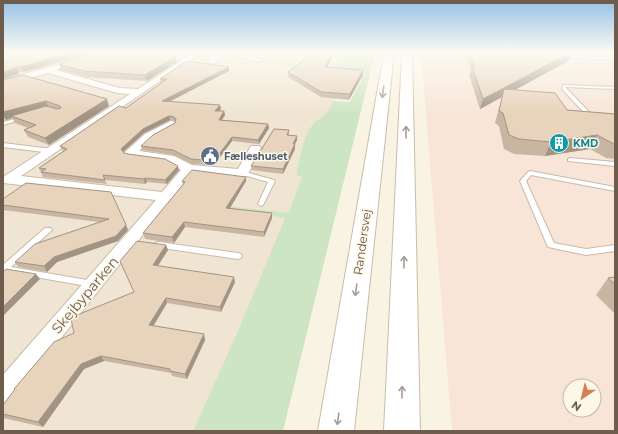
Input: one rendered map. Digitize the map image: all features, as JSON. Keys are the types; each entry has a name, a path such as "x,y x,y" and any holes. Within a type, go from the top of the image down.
{"main road":[{"name":"Randersvej","path":"336,431 386,73"},
{"path":"402,431 407,73"}],"street":[{"path":"3,83 36,73"},
{"path":"58,73 120,91 138,92"},
{"path":"6,181 167,73"},
{"path":"171,124 149,136 130,153 170,159 188,169 242,173 255,148"},
{"name":"Skejbyparken","path":"3,392 93,284 134,242 166,196 188,169"},
{"path":"6,181 166,196"}],"lane":[{"path":"600,121 594,120 588,116 564,88 564,86 615,88"},
{"path":"3,124 29,116"},
{"path":"3,145 52,151"},
{"path":"570,160 615,164"},
{"path":"242,173 272,181 261,204"},
{"path":"615,189 530,174 523,181 550,245 586,252 615,248"},
{"path":"4,270 48,230"},
{"path":"153,244 238,256"},
{"path":"4,270 93,284"}],"shaded area":[{"path":"3,73 343,73 234,431 3,431"},
{"path":"68,73 158,73 135,88 114,86"},
{"path":"423,73 615,73 615,431 452,431"}],"green space":[{"path":"365,73 370,73 283,431 193,431 238,331 285,218 205,206 200,203 289,213 302,177 296,175 303,144 308,132 315,123 326,114 333,101 350,102"}],"building":[{"path":"118,73 148,73 145,75"},
{"path":"169,73 217,73 162,101 220,105 215,111 224,111 219,120 268,124 258,140 232,137 214,161 191,159 173,150 141,146 153,135 175,123 176,119 174,117 169,116 143,129 121,149 124,153 128,154 165,159 178,166 165,180 103,175 105,180 41,172 46,169 39,168 67,149 60,146 119,106 126,108 167,79 160,79"},
{"path":"290,73 361,73 350,94 321,92"},
{"path":"474,73 532,73 483,99"},
{"path":"23,75 107,99 45,138 24,130 36,125 11,116 46,106 58,109 61,108 60,106 46,101 3,112 3,80"},
{"path":"504,89 555,93 567,110 615,114 615,144 597,135 551,142 519,139 509,135 503,113 499,111"},
{"path":"274,129 289,130 287,135 297,136 293,144 295,144 283,169 251,166"},
{"path":"192,170 246,177 226,208 272,213 264,232 184,222 172,237 143,233 185,182 182,181"},
{"path":"26,183 111,192 126,225 116,236 54,257 44,266 15,262 35,244 109,219 3,205 3,199"},
{"path":"137,241 166,245 153,265 234,277 220,307 166,298 149,325 204,334 185,374 170,371 170,369 101,356 81,364 38,422 3,414 3,405 14,389 54,342 74,333 71,319 72,317 134,292 120,261"},
{"path":"6,269 36,274 3,307 3,272"},
{"path":"615,277 615,284 608,278"}],"place":[{"name":"KMD","path":"559,143"},
{"name":"Fælleshuset","path":"210,156"}]}
